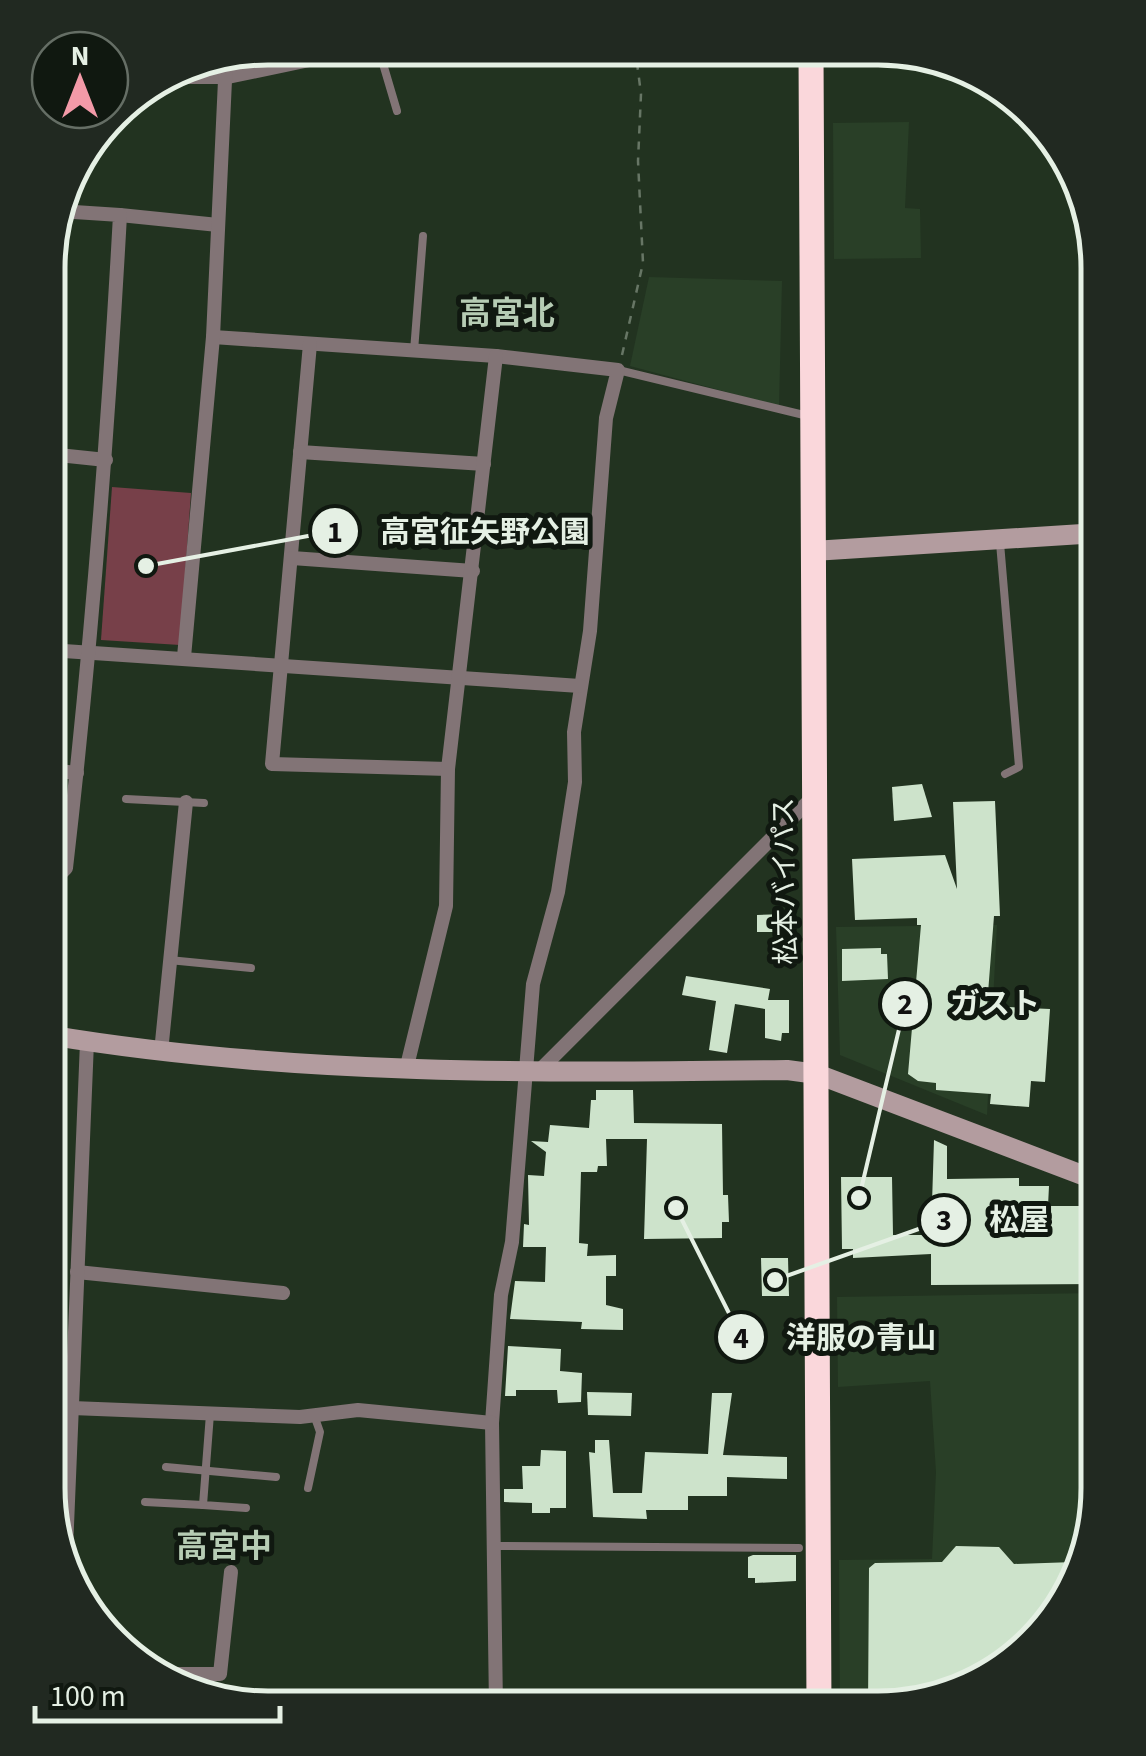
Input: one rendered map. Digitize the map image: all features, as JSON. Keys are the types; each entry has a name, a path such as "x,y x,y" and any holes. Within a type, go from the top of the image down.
{"highway":[{"name":"松本バイパス","path":"811,65 818,1691"}],"street":[{"path":"200,77 228,77 285,65"},
{"path":"184,657 213,337 227,69"},
{"path":"73,213 218,225"},
{"path":"65,869 106,460 120,216"},
{"path":"213,337 496,356 618,370 606,418 590,631 580,686 568,835 533,984 532,1073 512,1242 501,1294 492,1423 496,1691"},
{"path":"310,344 272,764 448,769"},
{"path":"406,1070 446,906 448,769 462,676 496,356"},
{"path":"300,452 484,464"},
{"path":"65,456 106,460"},
{"path":"812,551 1081,534"},
{"path":"292,558 473,570"},
{"path":"65,650 580,686"},
{"path":"65,772 77,773"},
{"path":"532,1073 814,796"},
{"path":"161,1052 186,802"},
{"path":"65,1039 161,1052 406,1070 787,1070 817,1074 1081,1174"},
{"path":"67,1517 87,1042"},
{"path":"77,1272 283,1293"},
{"path":"72,1408 314,1415 358,1410 492,1423"},
{"path":"186,1674 220,1674 230,1572"}],"lane":[{"path":"383,65 397,110"},
{"path":"414,351 423,236"},
{"path":"618,370 812,416"},
{"path":"1000,539 1019,767 1005,774"},
{"path":"126,799 204,803"},
{"path":"169,960 251,968"},
{"path":"203,1506 210,1414"},
{"path":"308,1488 320,1432 314,1415"},
{"path":"166,1467 276,1477"},
{"path":"145,1502 246,1508"},
{"path":"494,1546 799,1548"}],"path":[{"path":"618,370 643,263 636,65"}],"shaded area":[{"path":"909,122 905,208 920,209 921,258 834,259 833,123"},
{"path":"649,277 782,281 779,406 630,366"},
{"path":"112,487 191,493 180,645 101,640"},
{"path":"997,925 987,1115 840,1055 836,927"},
{"path":"1081,1293 1081,1501 1070,1553 1060,1578 1031,1622 1012,1641 956,1676 917,1687 840,1691 839,1560 932,1559 936,1472 930,1381 838,1387 837,1297"}],"building":[{"path":"922,784 932,817 894,821 892,787"},
{"path":"995,801 1000,916 994,916 987,1006 1050,1009 1045,1082 1031,1081 1029,1107 990,1104 991,1094 936,1090 936,1083 918,1081 908,1074 921,925 917,925 917,918 855,920 852,859 945,855 957,889 953,802"},
{"path":"786,914 786,932 757,932 757,915"},
{"path":"881,948 881,954 887,954 888,979 842,981 842,949"},
{"path":"686,976 770,989 768,1000 789,1000 789,1033 782,1033 781,1041 765,1038 765,1009 735,1004 727,1053 709,1050 716,1001 682,995"},
{"path":"596,1090 633,1090 634,1123 722,1124 723,1195 728,1195 729,1222 722,1222 722,1238 644,1239 647,1139 606,1139 607,1166 598,1166 597,1172 581,1172 579,1243 588,1244 587,1256 616,1255 616,1276 606,1276 606,1305 623,1309 623,1330 581,1329 582,1322 510,1319 515,1281 545,1282 546,1247 523,1247 524,1224 529,1225 528,1175 544,1176 546,1152 531,1141 548,1142 550,1125 589,1128 591,1100 596,1100"},
{"path":"934,1140 947,1146 947,1179 1019,1178 1019,1186 1049,1186 1048,1206 1081,1206 1081,1284 931,1285 931,1254 853,1258 853,1249 842,1249 841,1177 892,1177 893,1235 931,1235"},
{"path":"761,1258 788,1258 789,1296 762,1296"},
{"path":"508,1346 561,1349 560,1371 582,1373 581,1402 558,1403 557,1390 516,1390 516,1396 505,1396"},
{"path":"587,1392 632,1393 631,1416 588,1415"},
{"path":"712,1393 732,1393 723,1455 787,1457 787,1479 727,1477 727,1496 688,1496 688,1510 646,1510 647,1519 593,1517 589,1452 595,1453 595,1440 609,1440 613,1493 642,1493 645,1452 708,1454"},
{"path":"541,1450 566,1451 566,1508 532,1513 532,1503 504,1502 504,1489 523,1489 522,1466 540,1466"},
{"path":"956,1546 999,1547 1014,1564 1066,1562 1047,1601 1031,1622 991,1657 956,1676 930,1684 868,1691 869,1568 875,1563 942,1562"},
{"path":"796,1555 796,1581 755,1583 755,1578 748,1578 748,1557"}],"place":[{"name":"高宮征矢野公園","path":"146,566"},
{"name":"ガスト","path":"859,1198"},
{"name":"洋服の青山","path":"676,1208"},
{"name":"松屋","path":"775,1280"}],"district":[{"name":"高宮北","path":"507,314"},
{"name":"高宮中","path":"224,1547"}]}
